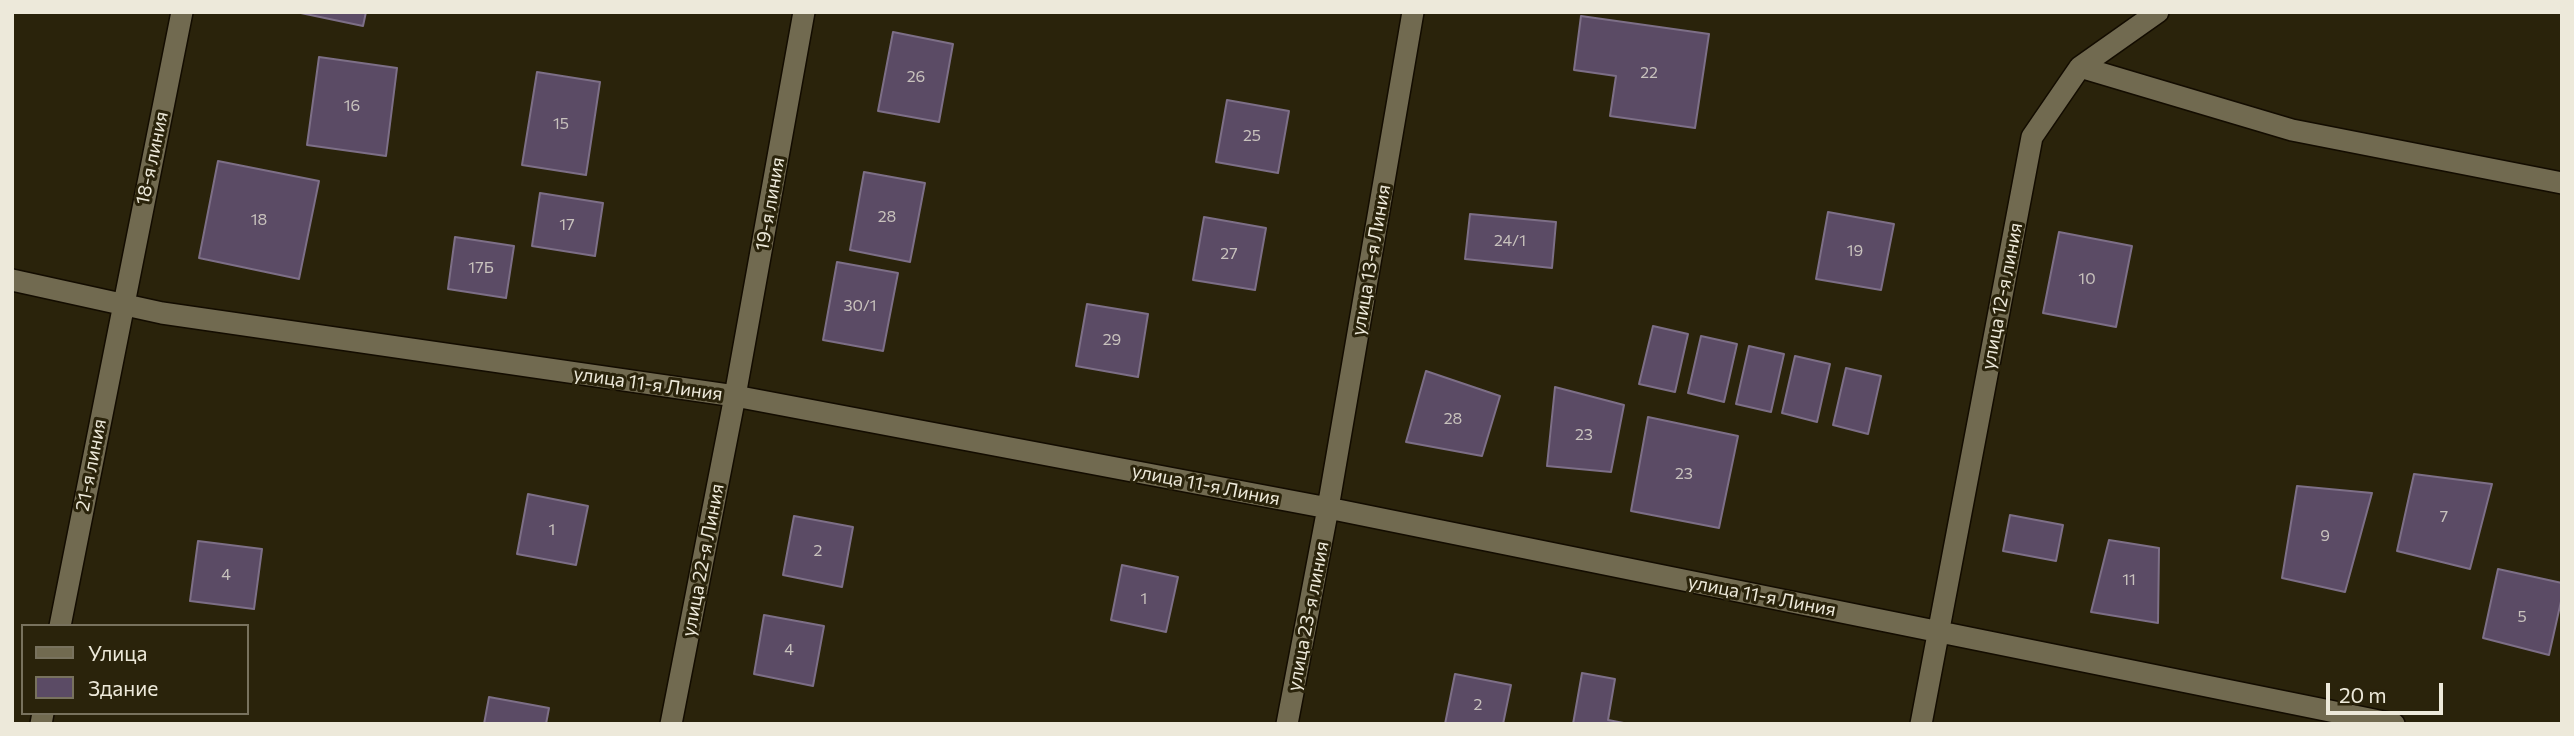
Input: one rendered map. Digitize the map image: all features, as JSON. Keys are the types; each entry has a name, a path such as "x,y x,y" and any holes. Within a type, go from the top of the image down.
{"street":[{"name":"18-я линия","path":"122,304 182,12"},
{"name":"19-я линия","path":"736,396 804,12"},
{"name":"улица 13-я Линия","path":"1328,508 1413,12"},
{"name":"улица 12-я линия","path":"1922,724 2032,137 2080,67 2158,12"},
{"path":"2080,67 2292,130 2562,183"},
{"name":"улица 11-я Линия","path":"12,280 162,313 736,396 1328,508 2394,724"},
{"name":"21-я линия","path":"60,624 122,304"},
{"name":"улица 22-я Линия","path":"671,724 736,396"},
{"name":"улица 23-я линия","path":"1287,724 1328,508"}],"building":[{"path":"296,12 366,12 363,26"},
{"path":"1581,16 1709,34 1695,128 1610,116 1616,76 1574,70"},
{"path":"893,32 953,44 939,122 878,111"},
{"path":"319,57 397,68 386,156 307,145"},
{"path":"537,72 600,82 586,175 522,165"},
{"path":"1227,100 1289,111 1278,173 1216,162"},
{"path":"218,161 319,181 299,279 199,258"},
{"path":"864,172 925,183 910,262 850,250"},
{"path":"540,193 603,203 595,256 532,246"},
{"path":"1828,212 1894,224 1881,290 1816,279"},
{"path":"1470,214 1556,222 1552,268 1465,259"},
{"path":"1204,217 1266,228 1255,290 1193,280"},
{"path":"2059,232 2132,246 2116,327 2043,313"},
{"path":"455,237 514,246 506,298 448,289"},
{"path":"837,262 898,273 883,351 823,340"},
{"path":"1087,304 1148,314 1138,377 1076,366"},
{"path":"1653,326 1688,334 1675,392 1639,384"},
{"path":"1701,336 1737,344 1724,402 1688,393"},
{"path":"1749,346 1784,354 1771,412 1736,404"},
{"path":"1795,356 1830,364 1817,422 1782,413"},
{"path":"1846,368 1881,376 1868,434 1833,425"},
{"path":"1426,371 1500,396 1482,456 1406,442"},
{"path":"1555,387 1624,405 1611,472 1547,466"},
{"path":"1648,417 1738,436 1719,528 1631,511"},
{"path":"2414,474 2492,484 2470,569 2397,551"},
{"path":"2297,486 2372,493 2345,592 2282,578"},
{"path":"528,494 588,506 576,565 517,554"},
{"path":"2010,515 2063,525 2056,561 2003,551"},
{"path":"794,516 853,527 842,587 783,575"},
{"path":"2109,540 2159,548 2158,623 2091,612"},
{"path":"198,541 262,549 254,609 190,601"},
{"path":"1122,565 1178,577 1166,632 1111,620"},
{"path":"2498,569 2562,583 2562,597 2549,655 2483,638"},
{"path":"764,615 824,626 813,686 754,674"},
{"path":"1582,673 1615,679 1608,720 1629,724 1573,724"},
{"path":"1455,674 1511,685 1503,724 1445,724"},
{"path":"489,697 549,708 546,724 484,724"}]}
